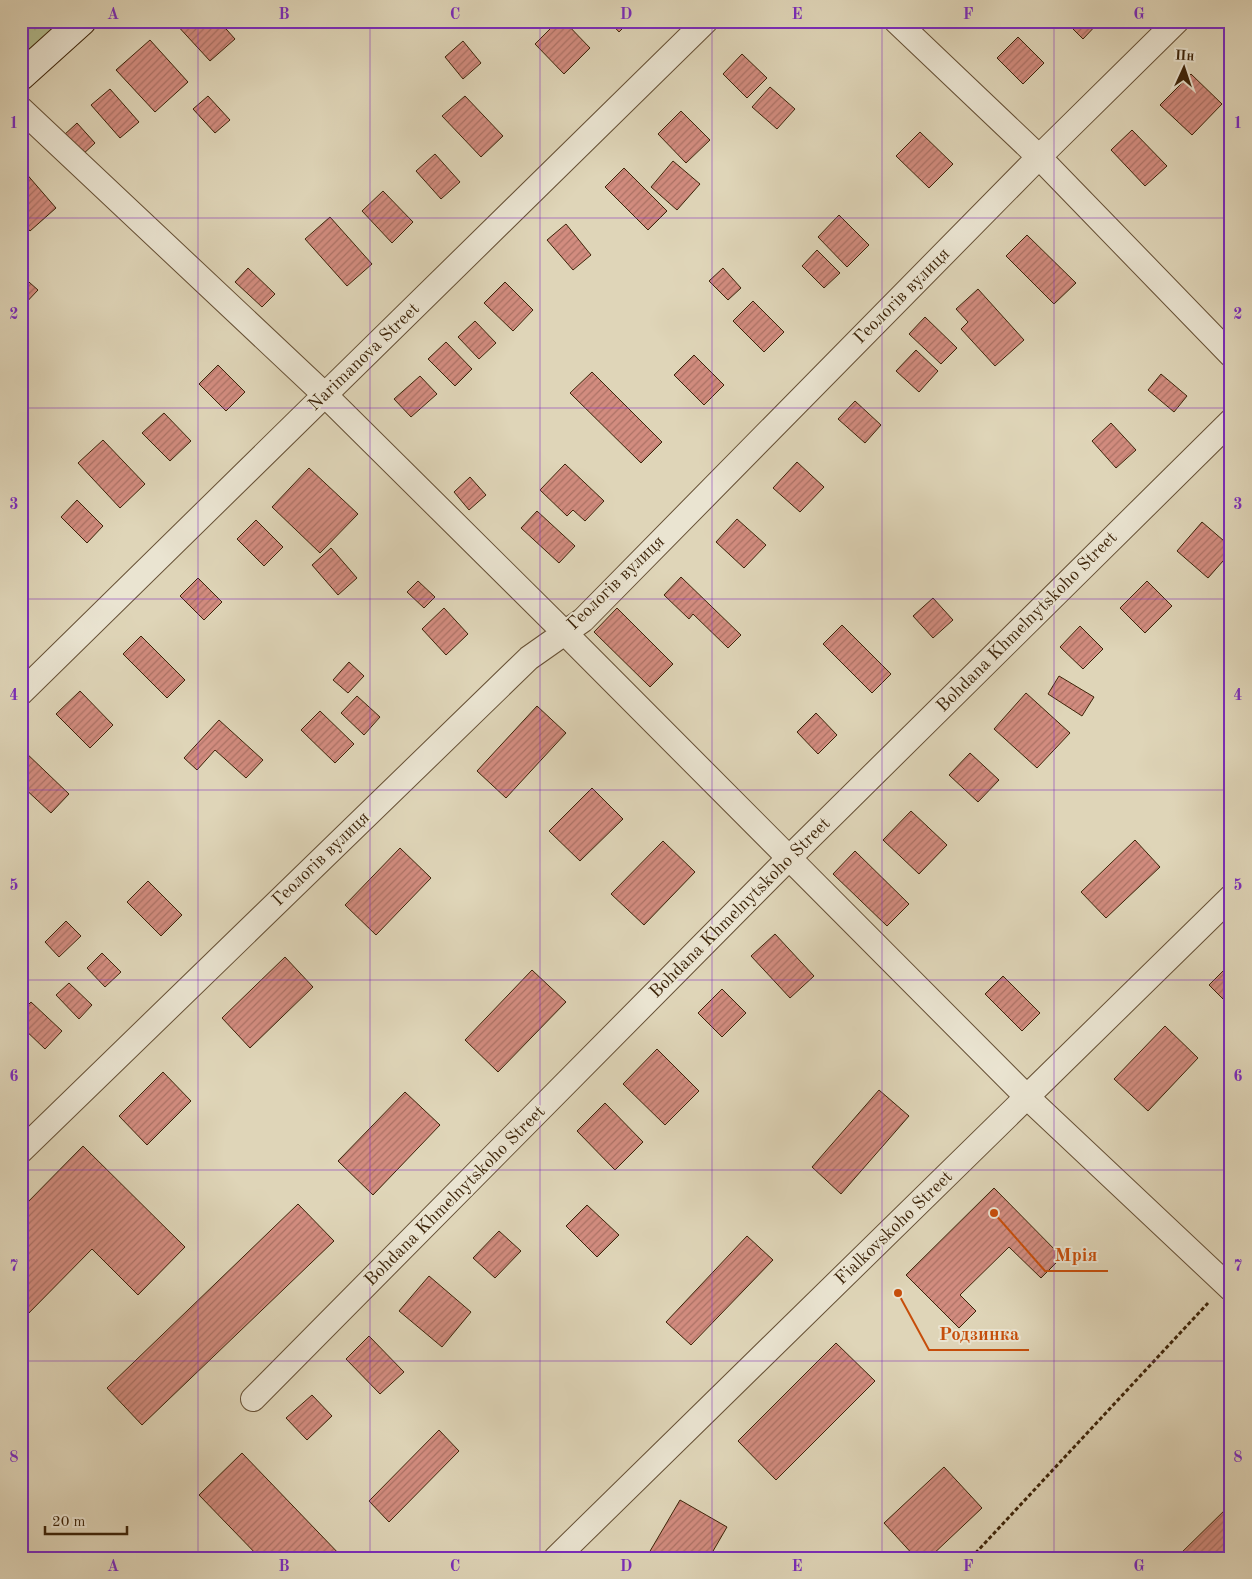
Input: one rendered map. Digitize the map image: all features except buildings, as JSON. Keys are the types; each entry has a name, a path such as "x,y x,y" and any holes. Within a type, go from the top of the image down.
{"street":[{"path":"21,76 82,21"},
{"name":"Narimanova Street","path":"21,693 706,21"},
{"path":"896,21 1039,157 1231,355"},
{"name":"Геологів вулиця","path":"21,1151 521,665 590,612 1039,157 1177,21"},
{"path":"21,109 325,396 565,633 1027,1097 1228,1286"},
{"name":"Bohdana Khmelnytskoho Street","path":"253,1399 789,858 1231,421"},
{"name":"Fialkovskoho Street","path":"556,1558 1231,897"}],"path":[{"path":"971,1558 1228,1286"}],"green space":[{"path":"21,21 62,21 21,61"}],"place":[{"name":"Мрія","path":"994,1213"},
{"name":"Родзинка","path":"898,1293"}]}
